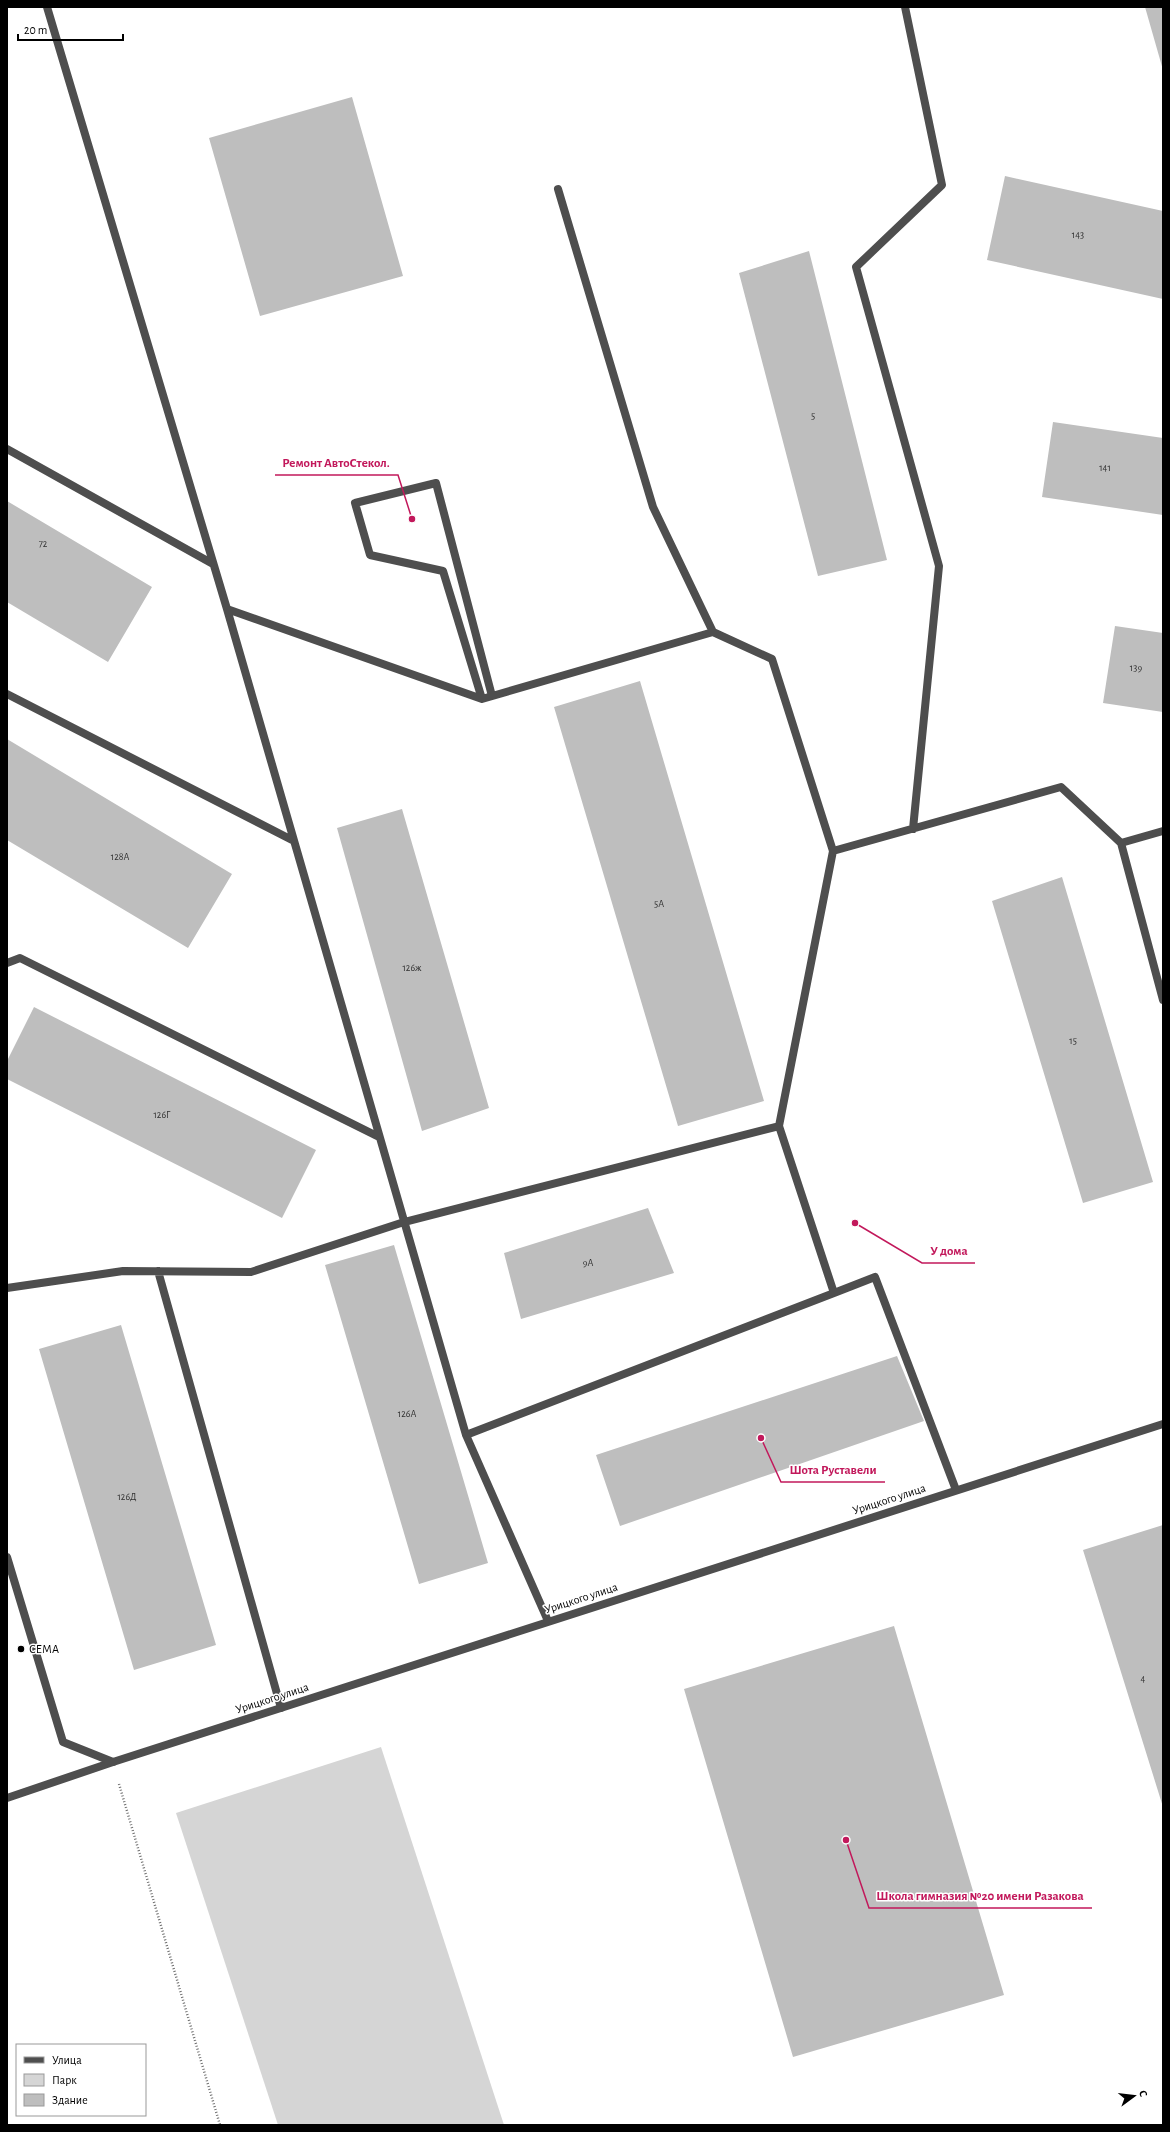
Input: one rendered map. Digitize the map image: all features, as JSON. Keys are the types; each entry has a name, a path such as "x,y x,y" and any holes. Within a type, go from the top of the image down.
{"street":[{"path":"46,7 227,609 466,1435 548,1621"},
{"path":"905,7 942,185 856,267 940,566 913,829"},
{"path":"558,189 653,507 713,632"},
{"path":"7,449 213,564"},
{"path":"482,699 443,570 370,555 354,503 436,483 492,696"},
{"path":"227,609 482,699 713,632 772,658 833,851 779,1126 834,1293"},
{"path":"7,694 294,841"},
{"path":"833,851 1061,787 1121,843 1163,1000"},
{"path":"1121,843 1163,831"},
{"path":"7,963 20,958 379,1137"},
{"path":"7,1288 123,1271 250,1272 404,1222 779,1126"},
{"path":"158,1271 281,1708"},
{"path":"466,1435 875,1277 956,1490"},
{"name":"Урицкого улица","path":"7,1798 113,1762 548,1621 1163,1424"},
{"path":"7,1557 63,1742 113,1762"}],"path":[{"path":"113,1762 220,2125"}],"green space":[{"path":"381,1747 504,2125 278,2125 176,1813"}],"building":[{"path":"1145,7 1163,7 1163,70"},
{"path":"352,97 403,276 260,316 209,138"},
{"path":"1005,176 1163,211 1163,299 987,260"},
{"path":"809,251 887,560 818,576 739,273"},
{"path":"1053,422 1163,438 1163,515 1042,497"},
{"path":"7,501 152,587 108,662 7,602"},
{"path":"1115,626 1163,633 1163,712 1103,703"},
{"path":"640,681 764,1101 678,1126 554,707"},
{"path":"7,739 232,874 188,948 7,840"},
{"path":"402,809 489,1108 422,1131 337,828"},
{"path":"1062,877 1153,1182 1083,1203 992,901"},
{"path":"34,1007 316,1150 282,1218 7,1079 7,1061"},
{"path":"648,1208 674,1273 521,1319 504,1253"},
{"path":"394,1245 488,1563 419,1584 325,1265"},
{"path":"121,1325 216,1645 134,1670 39,1349"},
{"path":"897,1356 924,1421 620,1526 596,1455"},
{"path":"1163,1525 1163,1807 1083,1550"},
{"path":"894,1626 1004,1995 793,2057 684,1689"}],"place":[{"name":"Ремонт АвтоСтекол.","path":"412,519"},
{"name":"У дома","path":"855,1223"},
{"name":"Шота Руставели","path":"761,1438"},
{"name":"СЕМА","path":"21,1649"},
{"name":"Школа гимназия №20 имени Разакова","path":"846,1840"}]}
